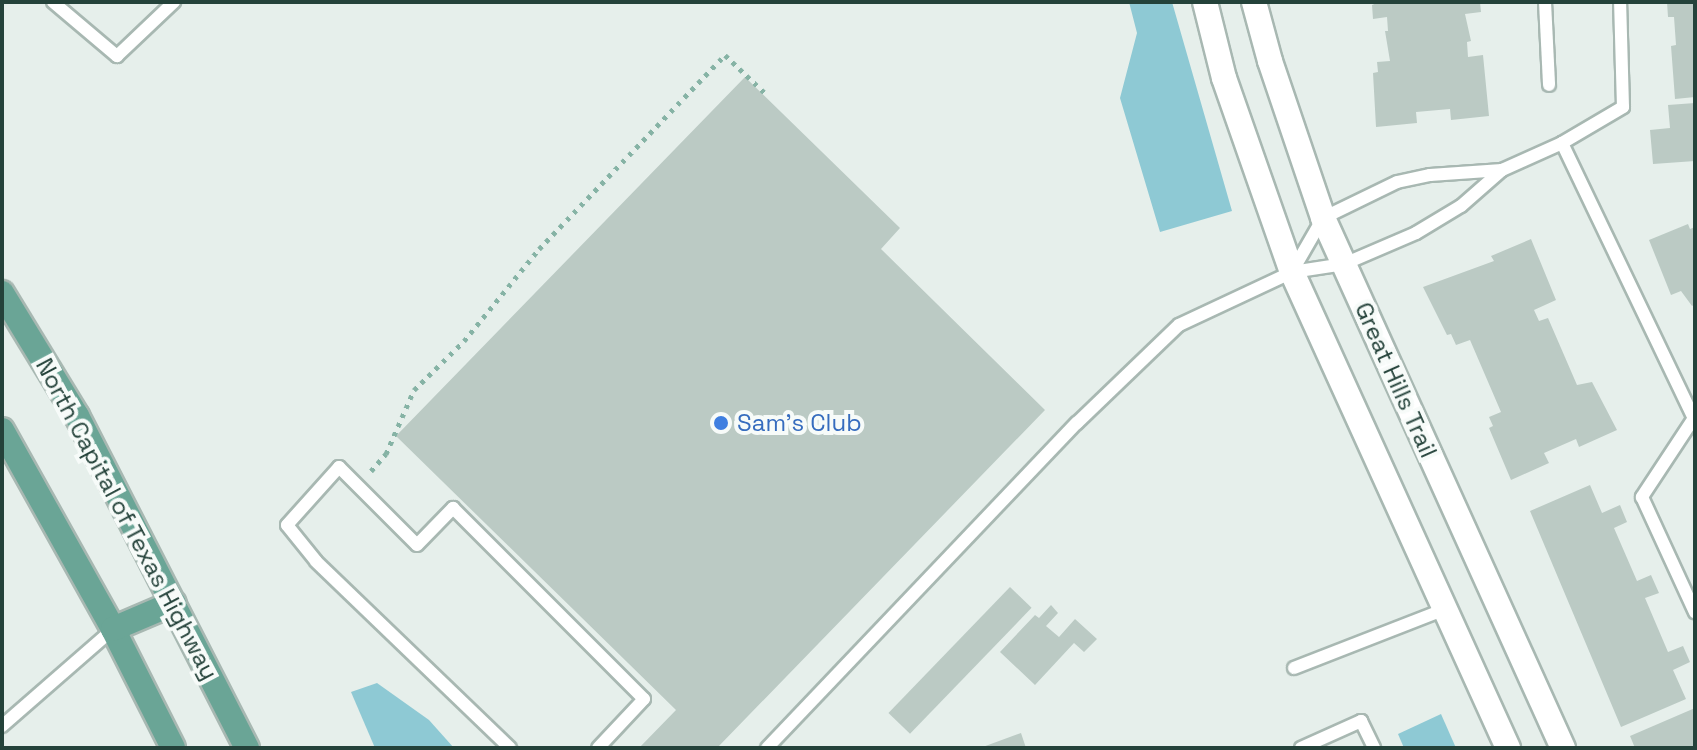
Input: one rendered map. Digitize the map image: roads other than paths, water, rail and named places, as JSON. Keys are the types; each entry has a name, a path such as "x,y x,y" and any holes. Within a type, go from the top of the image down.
{"main road":[{"name":"North Capital of Texas Highway","path":"2,293 77,416 247,748"},
{"path":"2,430 113,629 173,748"},
{"path":"113,629 174,603"}],"street":[{"name":"Great Hills Trail","path":"1205,2 1224,78 1292,272 1508,748"},
{"name":"Great Hills Trail","path":"1254,2 1270,61 1323,218 1563,748"}],"lane":[{"path":"53,2 117,56 174,2"},
{"path":"1545,2 1549,85"},
{"path":"767,748 1077,423 1179,325 1292,272 1344,264 1416,233 1461,206 1502,170 1562,143 1623,107 1620,2"},
{"path":"1562,143 1694,418 1642,497 1695,612"},
{"path":"1292,272 1323,218 1397,182 1430,175 1502,170"},
{"path":"510,748 316,561 287,525 339,467 417,545 453,508 644,699 598,748"},
{"path":"1294,668 1445,609"},
{"path":"2,726 113,629"},
{"path":"1301,748 1361,721 1374,748"}],"water":[{"path":"1129,2 1172,2 1232,211 1160,232 1120,98 1137,33"},
{"path":"377,683 429,720 454,748 375,748 351,692"},
{"path":"1441,714 1456,748 1404,748 1398,734"}],"place":[{"name":"Sam's Club","path":"721,423"}]}
